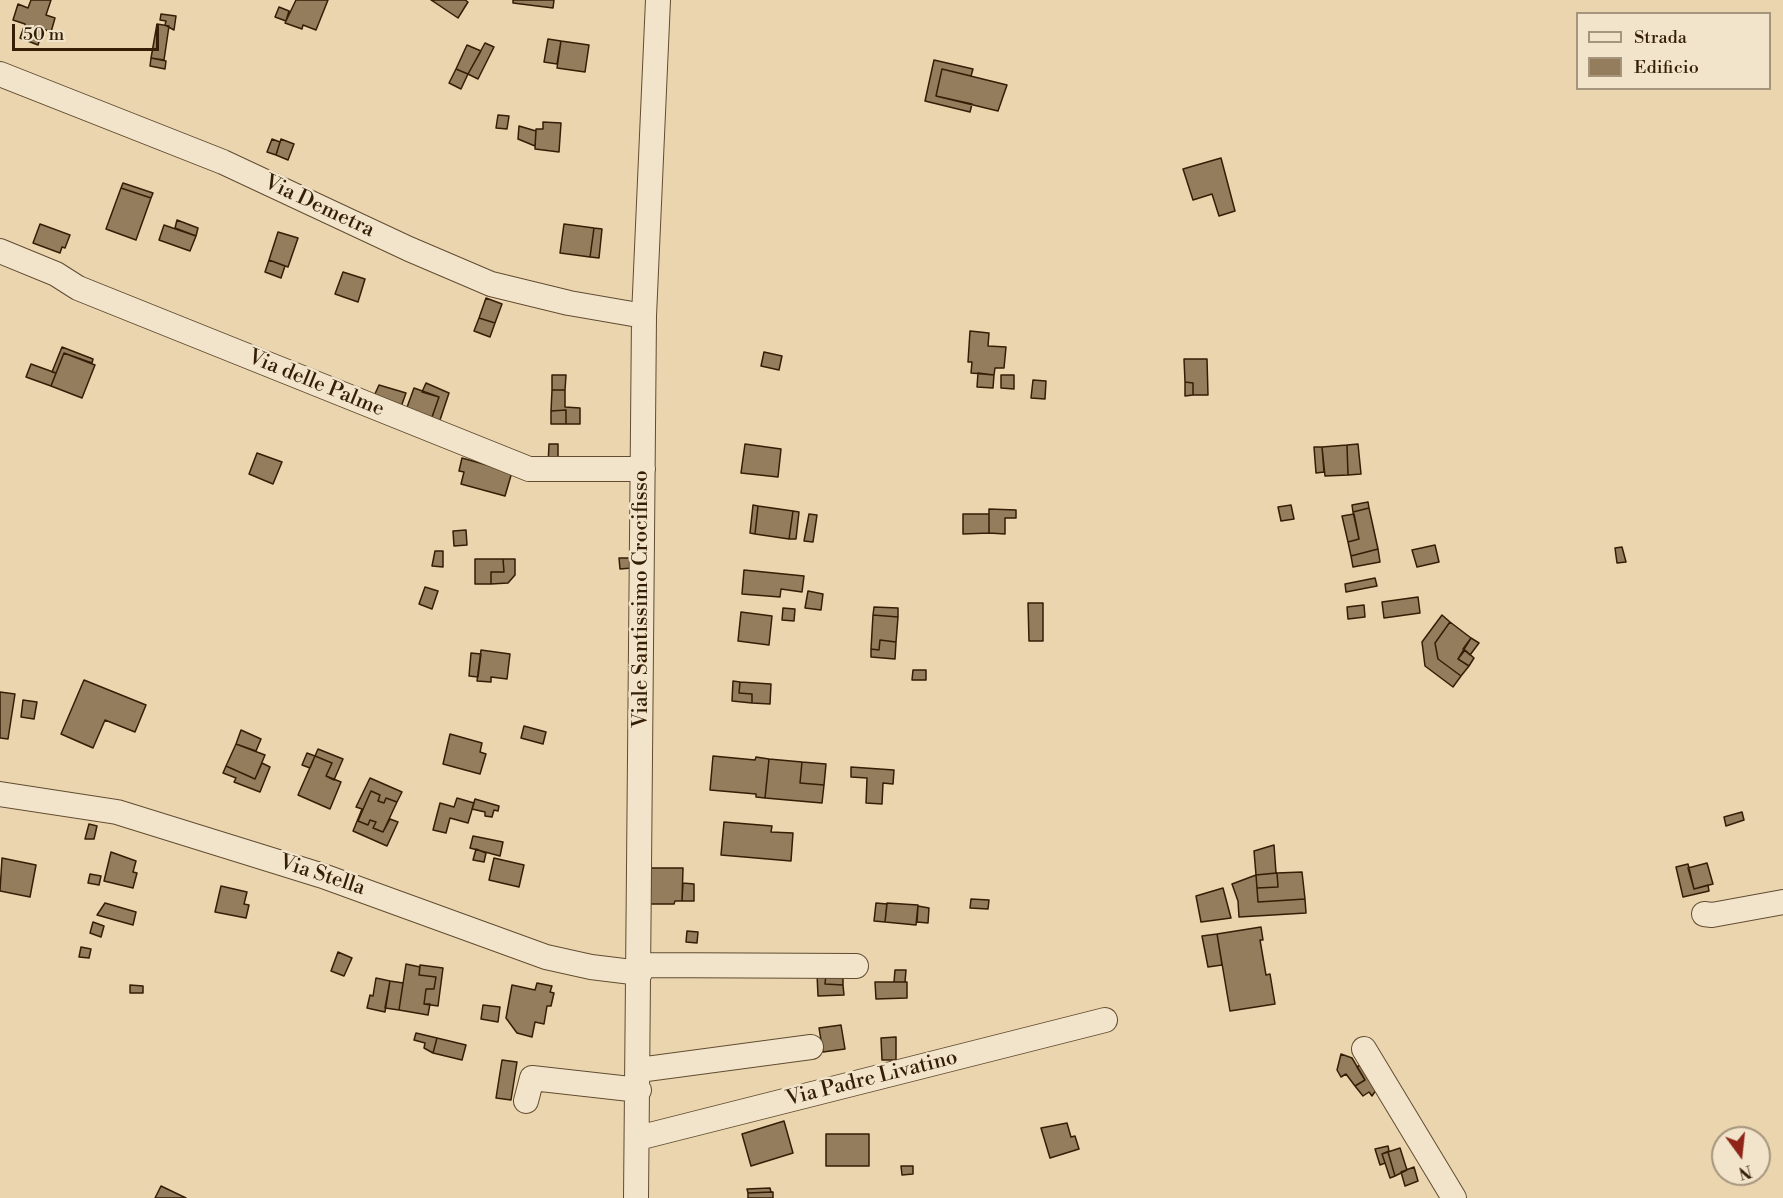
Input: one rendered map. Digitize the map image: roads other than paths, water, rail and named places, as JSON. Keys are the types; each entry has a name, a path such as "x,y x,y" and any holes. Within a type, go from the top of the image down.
{"street":[{"name":"Viale Santissimo Crocifisso","path":"636,1198 639,1080 644,316 658,0"},
{"name":"Via Demetra","path":"0,74 223,162 409,249 491,284 558,301 644,316"},
{"name":"Via delle Palme","path":"0,251 56,274 78,288 529,469 643,469"},
{"name":"Via Stella","path":"0,794 117,812 323,876 546,957 591,967 640,969 856,966"},
{"path":"1704,914 1712,915 1783,902"},
{"name":"Via Padre Livatino","path":"638,1138 1105,1020"},
{"path":"526,1101 532,1078 639,1080 811,1047"},
{"path":"1364,1049 1454,1198"}]}
